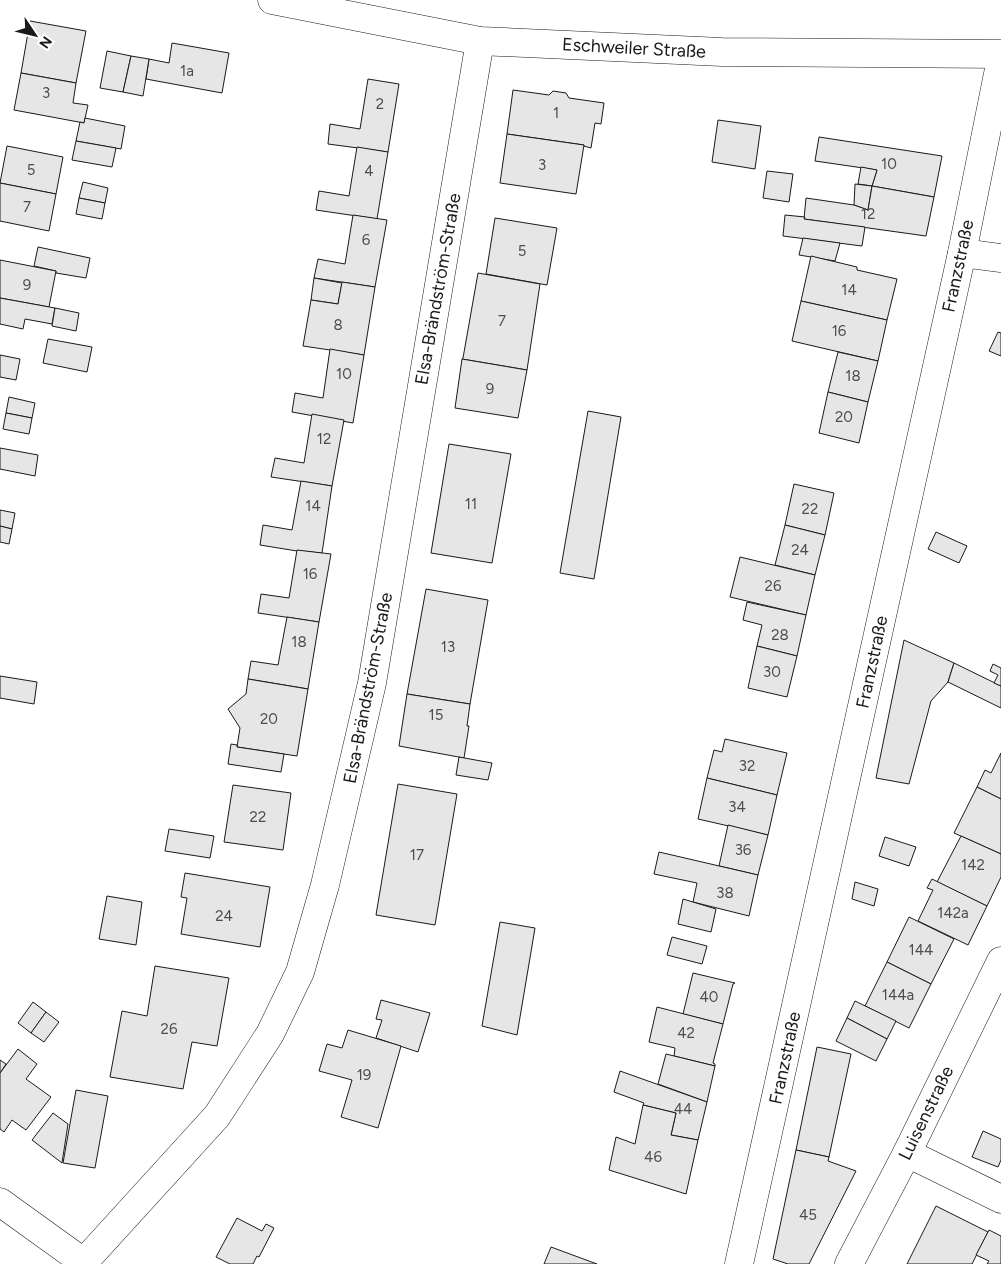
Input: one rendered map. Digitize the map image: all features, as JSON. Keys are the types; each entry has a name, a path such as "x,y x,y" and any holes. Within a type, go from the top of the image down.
{"street":[{"name":"Eschweiler Straße","path":"272,0 480,41 722,52 1001,54"},
{"name":"Elsa-Brändström-Straße","path":"85,1263 217,1116 270,1034 300,972 325,885 372,684 480,41"},
{"name":"Franzstraße","path":"738,1264 962,253 1001,59"},
{"path":"962,253 1001,258"},
{"name":"Luisenstraße","path":"849,1264 906,1154 1001,961"},
{"path":"906,1154 1001,1199"},
{"path":"0,1202 85,1263"}],"building":[{"path":"30,21 86,31 76,83 21,73"},
{"path":"172,43 229,53 222,93 146,79 149,59 169,63"},
{"path":"107,51 131,56 123,92 100,88"},
{"path":"131,56 149,59 143,96 123,92"},
{"path":"21,73 76,83 73,103 88,105 84,123 14,110"},
{"path":"368,79 399,84 388,152 328,144 330,124 360,129"},
{"path":"513,90 549,95 553,91 566,93 569,98 604,103 601,124 595,123 591,148 584,145 507,134"},
{"path":"85,118 125,126 121,149 76,141 80,122 84,123"},
{"path":"718,120 761,126 755,169 712,162"},
{"path":"507,134 584,145 576,194 500,183"},
{"path":"819,137 942,156 934,197 872,186 877,170 815,161"},
{"path":"76,141 116,148 112,167 72,160"},
{"path":"7,146 63,157 56,194 0,183"},
{"path":"357,147 388,152 377,219 316,210 319,191 349,196"},
{"path":"861,167 877,170 872,186 858,184"},
{"path":"767,171 793,174 789,202 763,198"},
{"path":"83,182 108,188 105,203 79,198"},
{"path":"0,183 56,194 49,231 0,221"},
{"path":"855,184 872,186 868,210 854,205"},
{"path":"872,186 934,197 926,236 804,219 806,198 854,205 868,210"},
{"path":"79,198 105,203 102,219 76,214"},
{"path":"353,215 387,220 375,287 314,278 318,259 345,264"},
{"path":"785,215 865,227 862,246 783,236"},
{"path":"495,218 557,228 547,285 486,274"},
{"path":"803,238 840,243 835,261 799,255"},
{"path":"38,247 90,258 86,278 56,273 56,271 34,266"},
{"path":"811,256 857,267 857,270 897,279 887,320 801,301"},
{"path":"0,260 56,271 49,307 0,298"},
{"path":"478,273 540,284 527,370 462,359"},
{"path":"314,278 342,283 338,304 311,300"},
{"path":"342,282 375,287 364,355 303,346 311,300 338,304"},
{"path":"0,298 55,308 52,324 25,319 23,329 0,324"},
{"path":"801,301 887,320 878,361 792,341"},
{"path":"55,308 79,313 76,331 52,326"},
{"path":"998,332 1001,333 1001,356 989,351"},
{"path":"48,339 92,347 87,372 43,363"},
{"path":"330,349 364,355 353,423 292,412 295,393 323,398"},
{"path":"838,352 878,361 868,402 828,392"},
{"path":"0,355 20,359 16,380 0,377"},
{"path":"462,359 527,370 518,418 455,408"},
{"path":"828,392 868,402 859,443 819,433"},
{"path":"9,397 35,403 32,418 6,413"},
{"path":"588,411 621,417 594,579 560,573"},
{"path":"6,413 32,418 29,434 3,429"},
{"path":"312,414 344,420 332,486 271,477 275,458 304,463"},
{"path":"449,444 511,454 492,563 431,553"},
{"path":"0,448 38,455 35,476 0,469"},
{"path":"301,481 332,486 322,553 260,545 263,525 292,530"},
{"path":"794,484 834,493 825,535 785,525"},
{"path":"0,510 15,513 12,529 0,526"},
{"path":"785,525 825,535 815,575 775,565"},
{"path":"0,526 12,529 9,544 0,542"},
{"path":"936,532 967,546 959,563 928,549"},
{"path":"297,550 331,554 319,622 258,613 261,594 289,598"},
{"path":"740,557 815,575 806,615 730,597"},
{"path":"426,589 488,600 470,704 407,694"},
{"path":"747,602 806,615 797,656 757,646 762,625 743,620"},
{"path":"287,617 319,622 308,689 248,679 251,661 278,665"},
{"path":"904,640 954,663 948,682 931,701 909,784 876,778"},
{"path":"757,646 797,656 787,697 748,688"},
{"path":"954,663 1001,686 1001,708 948,682"},
{"path":"993,664 1001,668 1001,686 994,683 998,675 990,671"},
{"path":"0,676 37,682 34,704 0,698"},
{"path":"248,679 308,689 297,756 237,747 240,728 228,709 246,694"},
{"path":"407,694 470,704 464,758 399,746"},
{"path":"725,739 787,753 777,795 707,778 714,750 722,752"},
{"path":"231,744 237,745 237,747 284,754 281,772 228,764"},
{"path":"1001,753 1001,799 977,787 985,770 991,773"},
{"path":"459,757 492,763 488,780 456,775"},
{"path":"707,778 777,795 768,835 698,819"},
{"path":"398,784 457,794 435,925 376,915"},
{"path":"233,785 291,793 283,850 224,842"},
{"path":"977,787 1001,799 1001,854 954,833"},
{"path":"728,825 768,835 758,875 719,866"},
{"path":"169,829 214,836 210,858 165,851"},
{"path":"961,836 1001,854 1001,877 987,906 937,882"},
{"path":"885,837 916,847 909,866 879,856"},
{"path":"659,852 758,875 749,916 693,902 697,883 654,874"},
{"path":"185,873 270,887 260,947 181,934 187,898 181,897"},
{"path":"932,879 987,906 968,945 918,921 933,890 927,888"},
{"path":"855,882 878,889 874,906 852,899"},
{"path":"107,896 142,902 136,945 99,939"},
{"path":"683,899 716,909 711,932 678,924"},
{"path":"909,917 954,939 931,984 887,962"},
{"path":"500,922 535,928 517,1035 482,1026"},
{"path":"672,937 707,946 702,964 667,955"},
{"path":"887,962 931,984 909,1028 865,1006"},
{"path":"155,966 229,978 217,1046 192,1042 183,1089 110,1077 122,1011 147,1016"},
{"path":"693,973 735,983 733,984 723,1024 683,1014"},
{"path":"381,1000 430,1013 418,1052 376,1038 382,1020 376,1019"},
{"path":"855,1001 896,1021 887,1039 847,1018"},
{"path":"33,1002 46,1012 31,1033 18,1023"},
{"path":"657,1007 723,1024 713,1063 715,1066 674,1056 675,1048 649,1042"},
{"path":"46,1012 59,1022 44,1042 31,1033"},
{"path":"847,1018 887,1039 876,1061 836,1041"},
{"path":"348,1030 401,1046 378,1128 341,1117 352,1080 319,1071 327,1044 342,1048"},
{"path":"817,1047 851,1054 829,1157 796,1150"},
{"path":"18,1049 37,1064 26,1079 51,1097 26,1130 12,1120 4,1132 0,1129 0,1073"},
{"path":"666,1054 715,1066 707,1102 658,1084"},
{"path":"0,1060 6,1064 0,1073"},
{"path":"620,1071 707,1102 698,1140 671,1135 676,1113 643,1105 644,1103 614,1092"},
{"path":"76,1090 108,1096 95,1168 63,1163"},
{"path":"643,1105 676,1113 671,1135 698,1140 686,1194 609,1170 616,1137 635,1144"},
{"path":"53,1113 68,1124 62,1163 32,1140"},
{"path":"983,1131 1001,1139 1001,1160 998,1167 972,1157"},
{"path":"796,1150 829,1157 828,1161 856,1171 809,1264 788,1264 773,1259"},
{"path":"936,1206 988,1232 972,1264 907,1264"},
{"path":"237,1218 262,1231 266,1224 274,1228 259,1257 257,1256 253,1264 230,1264 216,1257"},
{"path":"989,1230 1001,1236 1001,1264 987,1264 989,1261 976,1255"},
{"path":"551,1247 597,1264 544,1264"}]}
